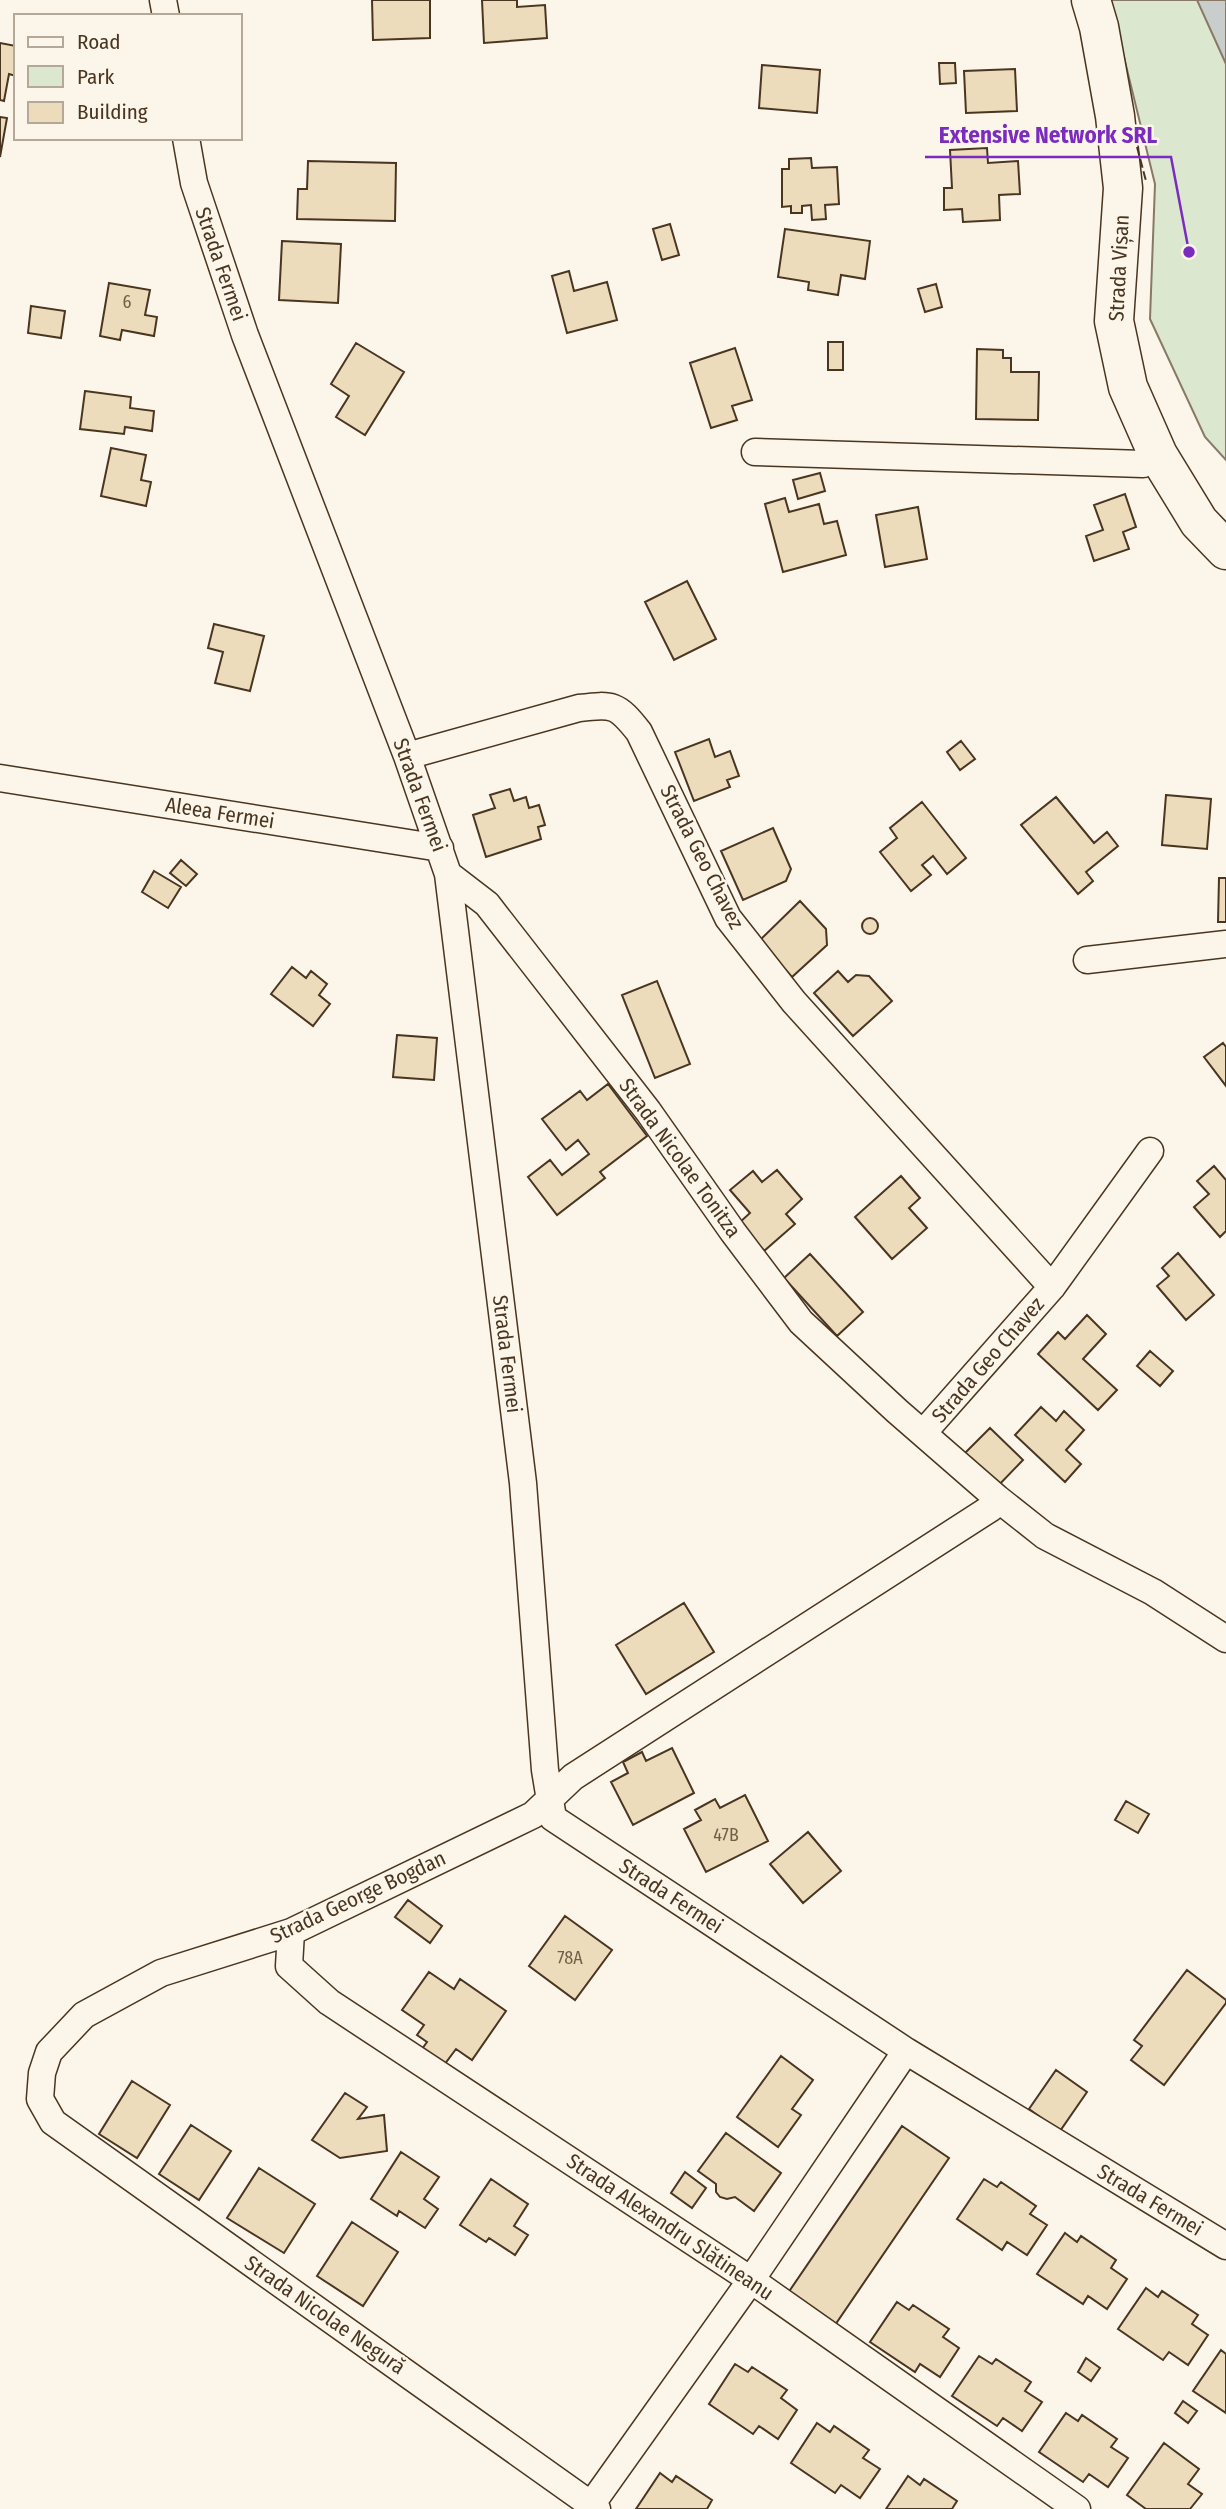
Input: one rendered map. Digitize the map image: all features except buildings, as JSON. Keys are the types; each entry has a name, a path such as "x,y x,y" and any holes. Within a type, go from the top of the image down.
{"street":[{"name":"Strada Vișan","path":"1091,0 1099,27 1115,116 1123,188 1114,321 1128,387 1158,455 1199,522 1226,550"},
{"name":"Strada Fermei","path":"186,140 194,183 244,335 407,756 448,874 523,1483 548,1799 553,1818 906,2051 1226,2246"},
{"path":"755,452 1143,464 1158,455"},
{"name":"Strada Geo Chavez","path":"407,756 579,708 607,705 624,713 644,741 728,918 747,944 794,1002 1052,1287"},
{"name":"Aleea Fermei","path":"0,778 440,848"},
{"name":"Strada Nicolae Tonitza","path":"448,874 486,904 495,915 648,1111 733,1232 801,1322 923,1433 1045,1536 1153,1592 1226,1639"},
{"path":"1087,960 1226,944"},
{"name":"Strada Geo Chavez","path":"923,1433 1052,1287 1150,1151"},
{"name":"Strada George Bogdan","path":"53,2122 40,2099 42,2073 49,2052 84,2015 161,1973 291,1932 533,1815 573,1777 991,1508 998,1497"},
{"name":"Strada Alexandru Slătineanu","path":"291,1932 289,1966 328,2001 751,2280 1077,2509"},
{"path":"594,2507 906,2051"},
{"name":"Strada Nicolae Negură","path":"53,2122 594,2507"}],"green space":[{"path":"1110,0 1226,0 1226,460 1205,437 1150,319 1155,184"}],"shaded area":[{"path":"1197,0 1226,0 1226,64"}],"fence":[{"path":"1137,147 1146,181"}],"place":[{"name":"Extensive Network SRL","path":"1189,252"}]}
